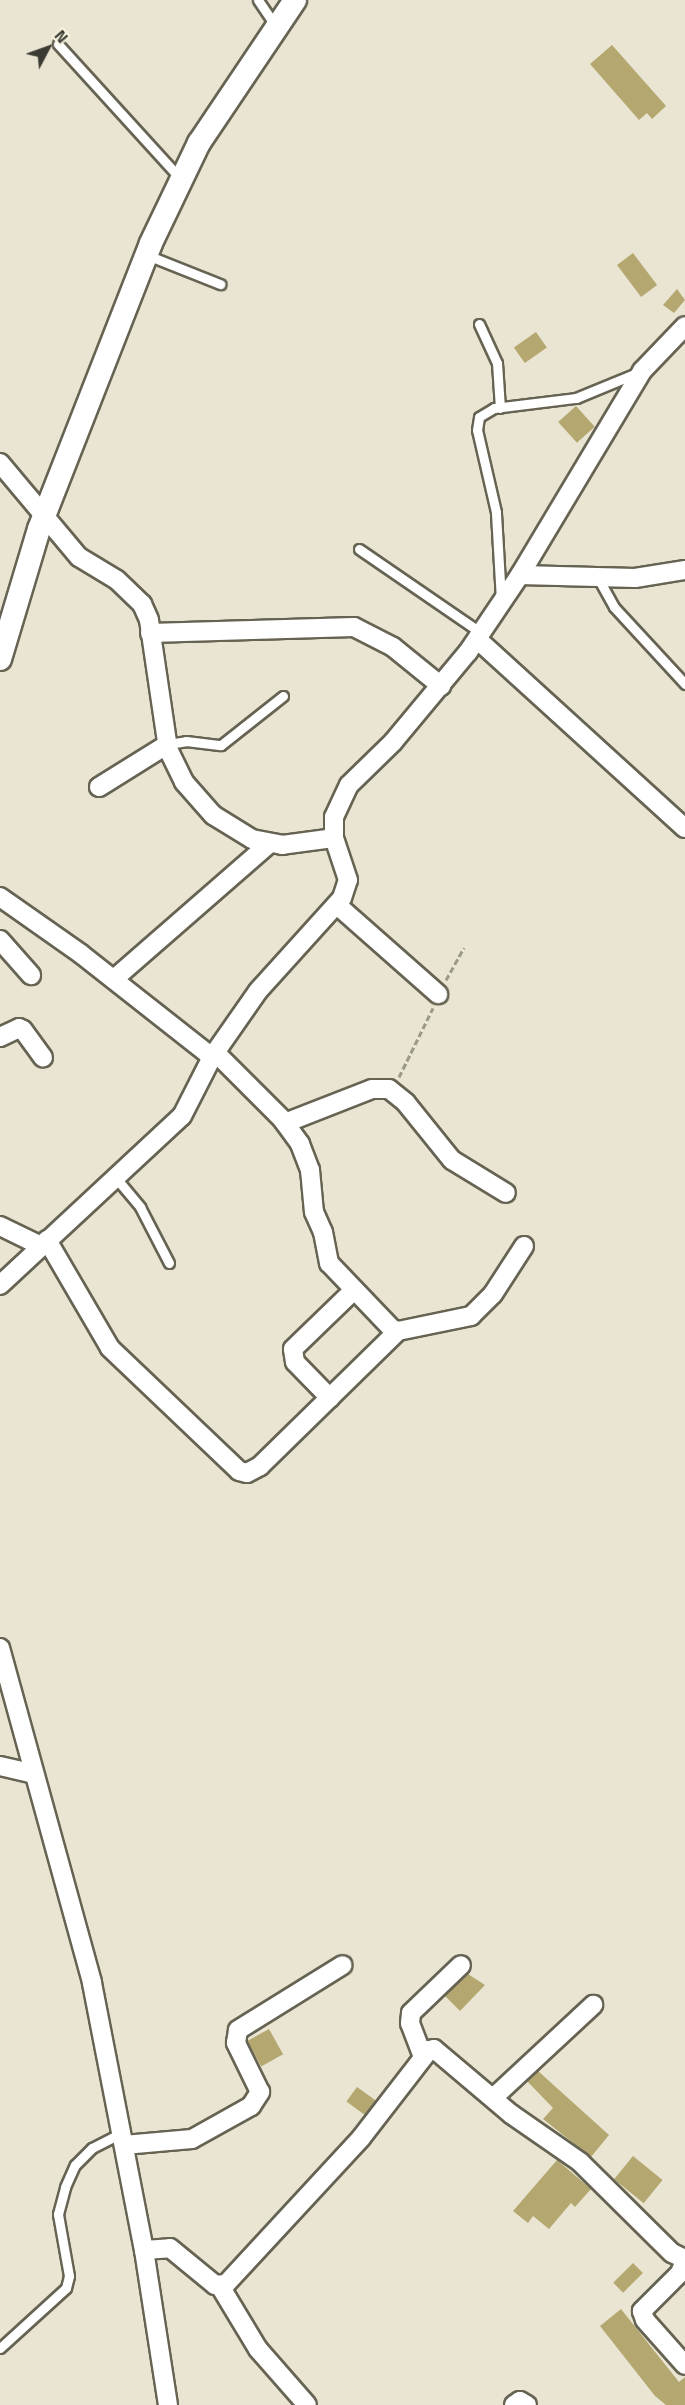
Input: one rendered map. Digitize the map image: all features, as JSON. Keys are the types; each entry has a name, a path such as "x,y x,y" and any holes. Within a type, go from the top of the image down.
{"street":[{"path":"0,660 44,515 147,255 199,143 295,0"},
{"path":"0,1285 182,1116 214,1055 258,991 337,905 348,880 334,838 334,817 349,785 393,742 441,686 479,636 520,575 642,371 685,326"},
{"path":"0,463 79,557 117,580 142,604 150,633 168,744 184,782 213,815 252,839 270,843 282,845 334,838"},
{"path":"520,575 635,578 685,570"},
{"path":"150,633 354,627 393,646 441,686"},
{"path":"479,636 685,828"},
{"path":"99,787 168,744"},
{"path":"114,979 270,843"},
{"path":"0,897 214,1055 285,1123 308,1162 314,1212 323,1232 329,1263 353,1291 398,1331"},
{"path":"337,905 438,994"},
{"path":"0,940 31,975"},
{"path":"0,1037 18,1028 23,1030 43,1058"},
{"path":"285,1123 372,1089 392,1091 452,1160 506,1193"},
{"path":"0,1226 44,1243 110,1348 239,1471 246,1473 260,1466 398,1331 471,1316 493,1294 524,1246"},
{"path":"330,1398 296,1362 293,1349 353,1291"},
{"path":"0,1648 92,1983 144,2250 168,2405"},
{"path":"0,1766 34,1774"},
{"path":"123,2139 192,2139 251,2106 260,2092 236,2043 238,2030 344,1965"},
{"path":"423,2057 410,2023 411,2013 461,1965"},
{"path":"493,2098 593,2005"},
{"path":"220,2286 237,2275 361,2138 429,2050 441,2052 493,2098 580,2162 672,2253 685,2260 680,2273 642,2311 645,2319 685,2366"},
{"path":"144,2250 170,2248 220,2286 258,2349 307,2405"},
{"path":"514,2405 520,2401 527,2405"}],"lane":[{"path":"258,0 276,26"},
{"path":"58,44 182,180"},
{"path":"147,255 220,284"},
{"path":"479,324 497,363 500,408"},
{"path":"502,603 496,512 477,430 479,417 500,408 576,398 642,371"},
{"path":"359,549 479,636"},
{"path":"597,578 621,616 685,684"},
{"path":"168,744 186,741 220,745 283,696"},
{"path":"116,1178 140,1207 169,1263"},
{"path":"0,2348 66,2288 69,2276 58,2214 65,2187 75,2165 92,2148 123,2139"}],"path":[{"path":"392,1091 419,1042 438,994 464,948"}],"building":[{"path":"612,45 666,106 652,119 647,113 639,120 590,64"},
{"path":"633,253 657,285 641,297 617,265"},
{"path":"677,289 685,300 674,313 663,305"},
{"path":"536,332 547,348 525,363 514,347"},
{"path":"576,406 595,427 577,443 558,422"},
{"path":"468,1974 485,1985 460,2011 445,1996"},
{"path":"269,2029 283,2054 261,2066 247,2041"},
{"path":"538,2071 609,2135 591,2157 543,2119 553,2108 527,2081"},
{"path":"357,2087 376,2101 366,2116 346,2102"},
{"path":"633,2156 663,2180 644,2203 614,2179"},
{"path":"557,2160 591,2189 575,2207 571,2203 549,2229 533,2216 528,2223 513,2211"},
{"path":"633,2263 643,2273 623,2293 613,2283"},
{"path":"621,2309 679,2382 685,2377 685,2405 666,2405 655,2396 600,2326"}]}
